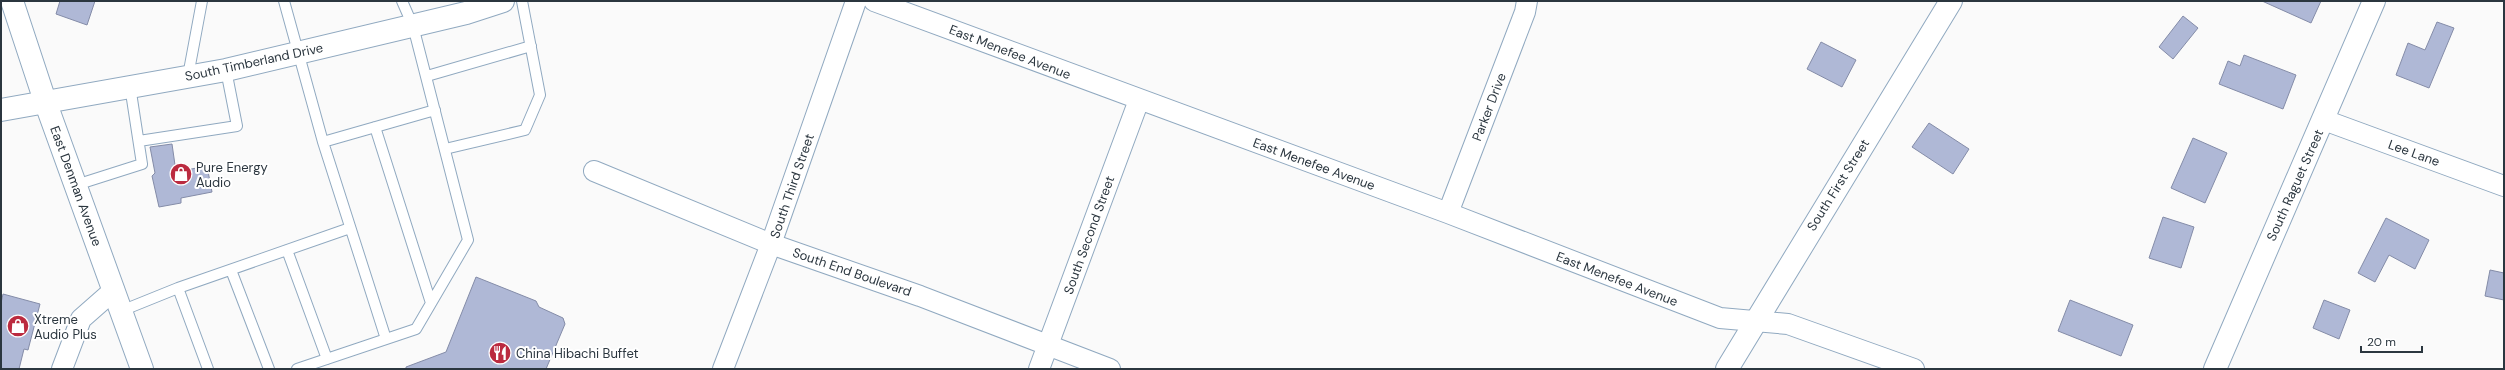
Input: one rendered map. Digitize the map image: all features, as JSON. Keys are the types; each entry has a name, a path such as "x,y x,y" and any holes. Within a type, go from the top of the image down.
{"main road":[{"name":"East Denman Avenue","path":"12,1 45,100 142,369"},
{"name":"South First Street","path":"1727,369 1755,320 1951,1"},
{"name":"South Raguet Street","path":"2215,369 2324,120 2374,1"},
{"name":"South Timberland Drive","path":"1,110 45,100 226,70 414,26 492,3"}],"street":[{"name":"South Third Street","path":"723,369 771,244 856,1"},
{"name":"East Menefee Avenue","path":"874,1 1448,213 1720,318 1788,324 1914,369"},
{"name":"Parker Drive","path":"1448,213 1526,12 1527,1"},
{"name":"South Second Street","path":"1039,369 1139,100"},
{"name":"Lee Lane","path":"2324,120 2504,186"},
{"name":"South End Boulevard","path":"594,171 771,244 920,296 1110,369"},
{"path":"62,369 81,319 114,290"}],"lane":[{"path":"188,76 202,1"},
{"path":"284,1 297,53 323,142 386,339"},
{"path":"296,369 416,329 468,240 414,26 402,1"},
{"path":"445,149 525,130 540,95 522,1"},
{"path":"426,76 531,46"},
{"path":"139,141 237,126 226,70"},
{"path":"76,185 142,164 130,86"},
{"path":"323,142 435,110"},
{"path":"375,127 431,303"},
{"path":"121,311 178,288 350,228"},
{"path":"287,250 326,359"},
{"path":"231,270 269,369"},
{"path":"178,288 208,369"}],"building":[{"path":"60,1 95,1 87,25 56,14"},
{"path":"2262,1 2321,1 2311,23"},
{"path":"2183,16 2198,28 2173,59 2159,47"},
{"path":"2437,22 2454,28 2429,88 2396,75 2408,43 2425,50"},
{"path":"1821,42 1856,60 1842,87 1807,69"},
{"path":"2244,55 2296,75 2283,109 2219,84 2228,61 2240,66"},
{"path":"1929,123 1969,149 1953,174 1912,147"},
{"path":"2193,138 2227,153 2205,203 2171,188"},
{"name":"Pure Energy Audio","path":"172,144 176,172 207,166 212,192 181,198 181,203 159,207 152,176 155,173 150,147"},
{"path":"2163,217 2194,227 2181,268 2149,258"},
{"path":"2386,218 2429,240 2415,269 2389,255 2375,282 2358,273"},
{"path":"2490,270 2504,273 2504,300 2485,296"},
{"path":"476,277 536,301 539,307 563,318 565,324 546,369 406,369 406,367 446,352"},
{"name":"Xtreme Audio Plus","path":"3,294 40,304 28,350 24,349 19,369 1,369 1,303"},
{"path":"2070,300 2133,325 2121,356 2058,331"},
{"path":"2324,300 2350,310 2339,339 2313,328"}],"place":[{"name":"Pure Energy Audio","path":"181,174"},
{"name":"Xtreme Audio Plus","path":"18,326"},
{"name":"China Hibachi Buffet","path":"500,353"}]}
